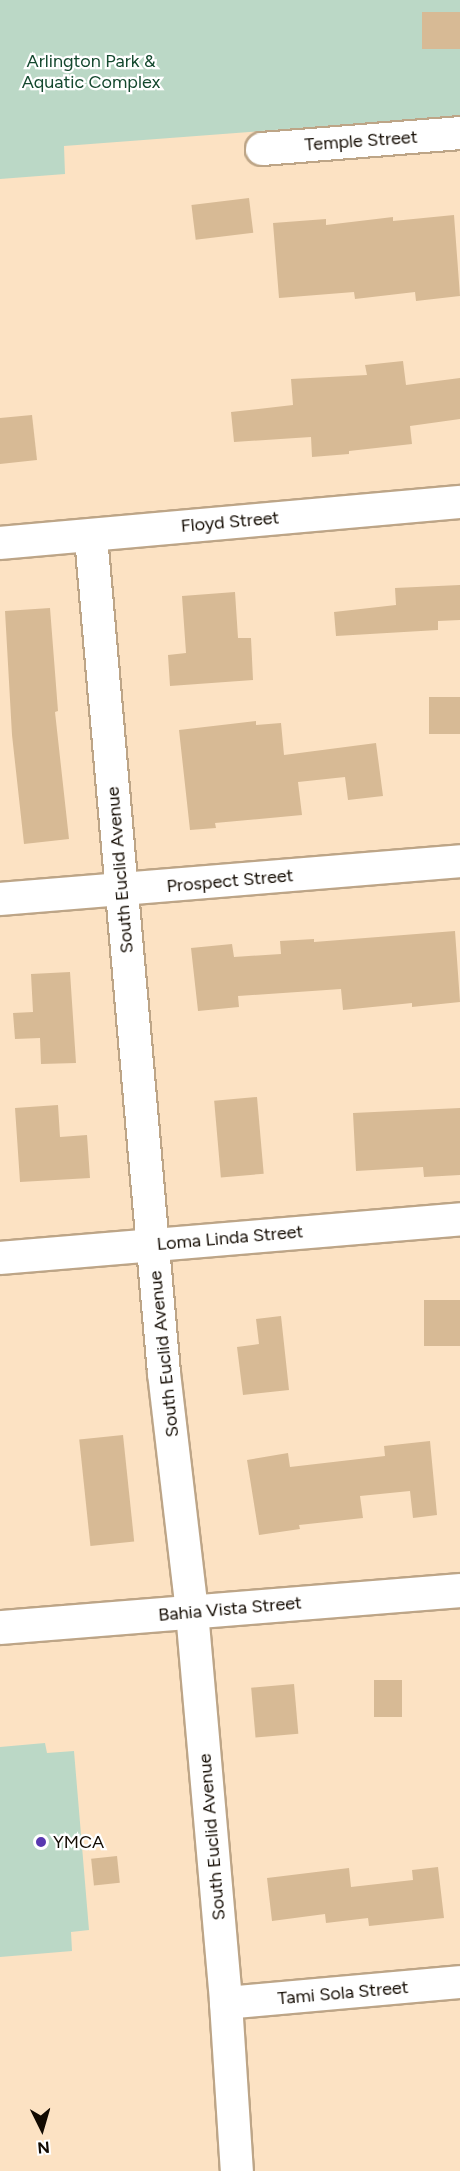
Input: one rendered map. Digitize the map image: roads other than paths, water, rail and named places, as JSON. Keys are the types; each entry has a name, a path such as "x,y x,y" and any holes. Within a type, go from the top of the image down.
{"street":[{"name":"Temple Street","path":"262,149 460,133"},
{"name":"Floyd Street","path":"0,543 91,537 460,502"},
{"name":"South Euclid Avenue","path":"91,537 164,1373 192,1612 226,2003 237,2171"},
{"name":"Prospect Street","path":"0,899 121,891 460,861"},
{"name":"Loma Linda Street","path":"0,1258 460,1219"},
{"name":"Bahia Vista Street","path":"0,1628 460,1590"},
{"name":"Tami Sola Street","path":"226,2003 460,1982"}],"place":[{"name":"YMCA","path":"41,1842"}],"park label":[{"name":"Arlington Park & Aquatic Complex","path":"91,72"}]}
